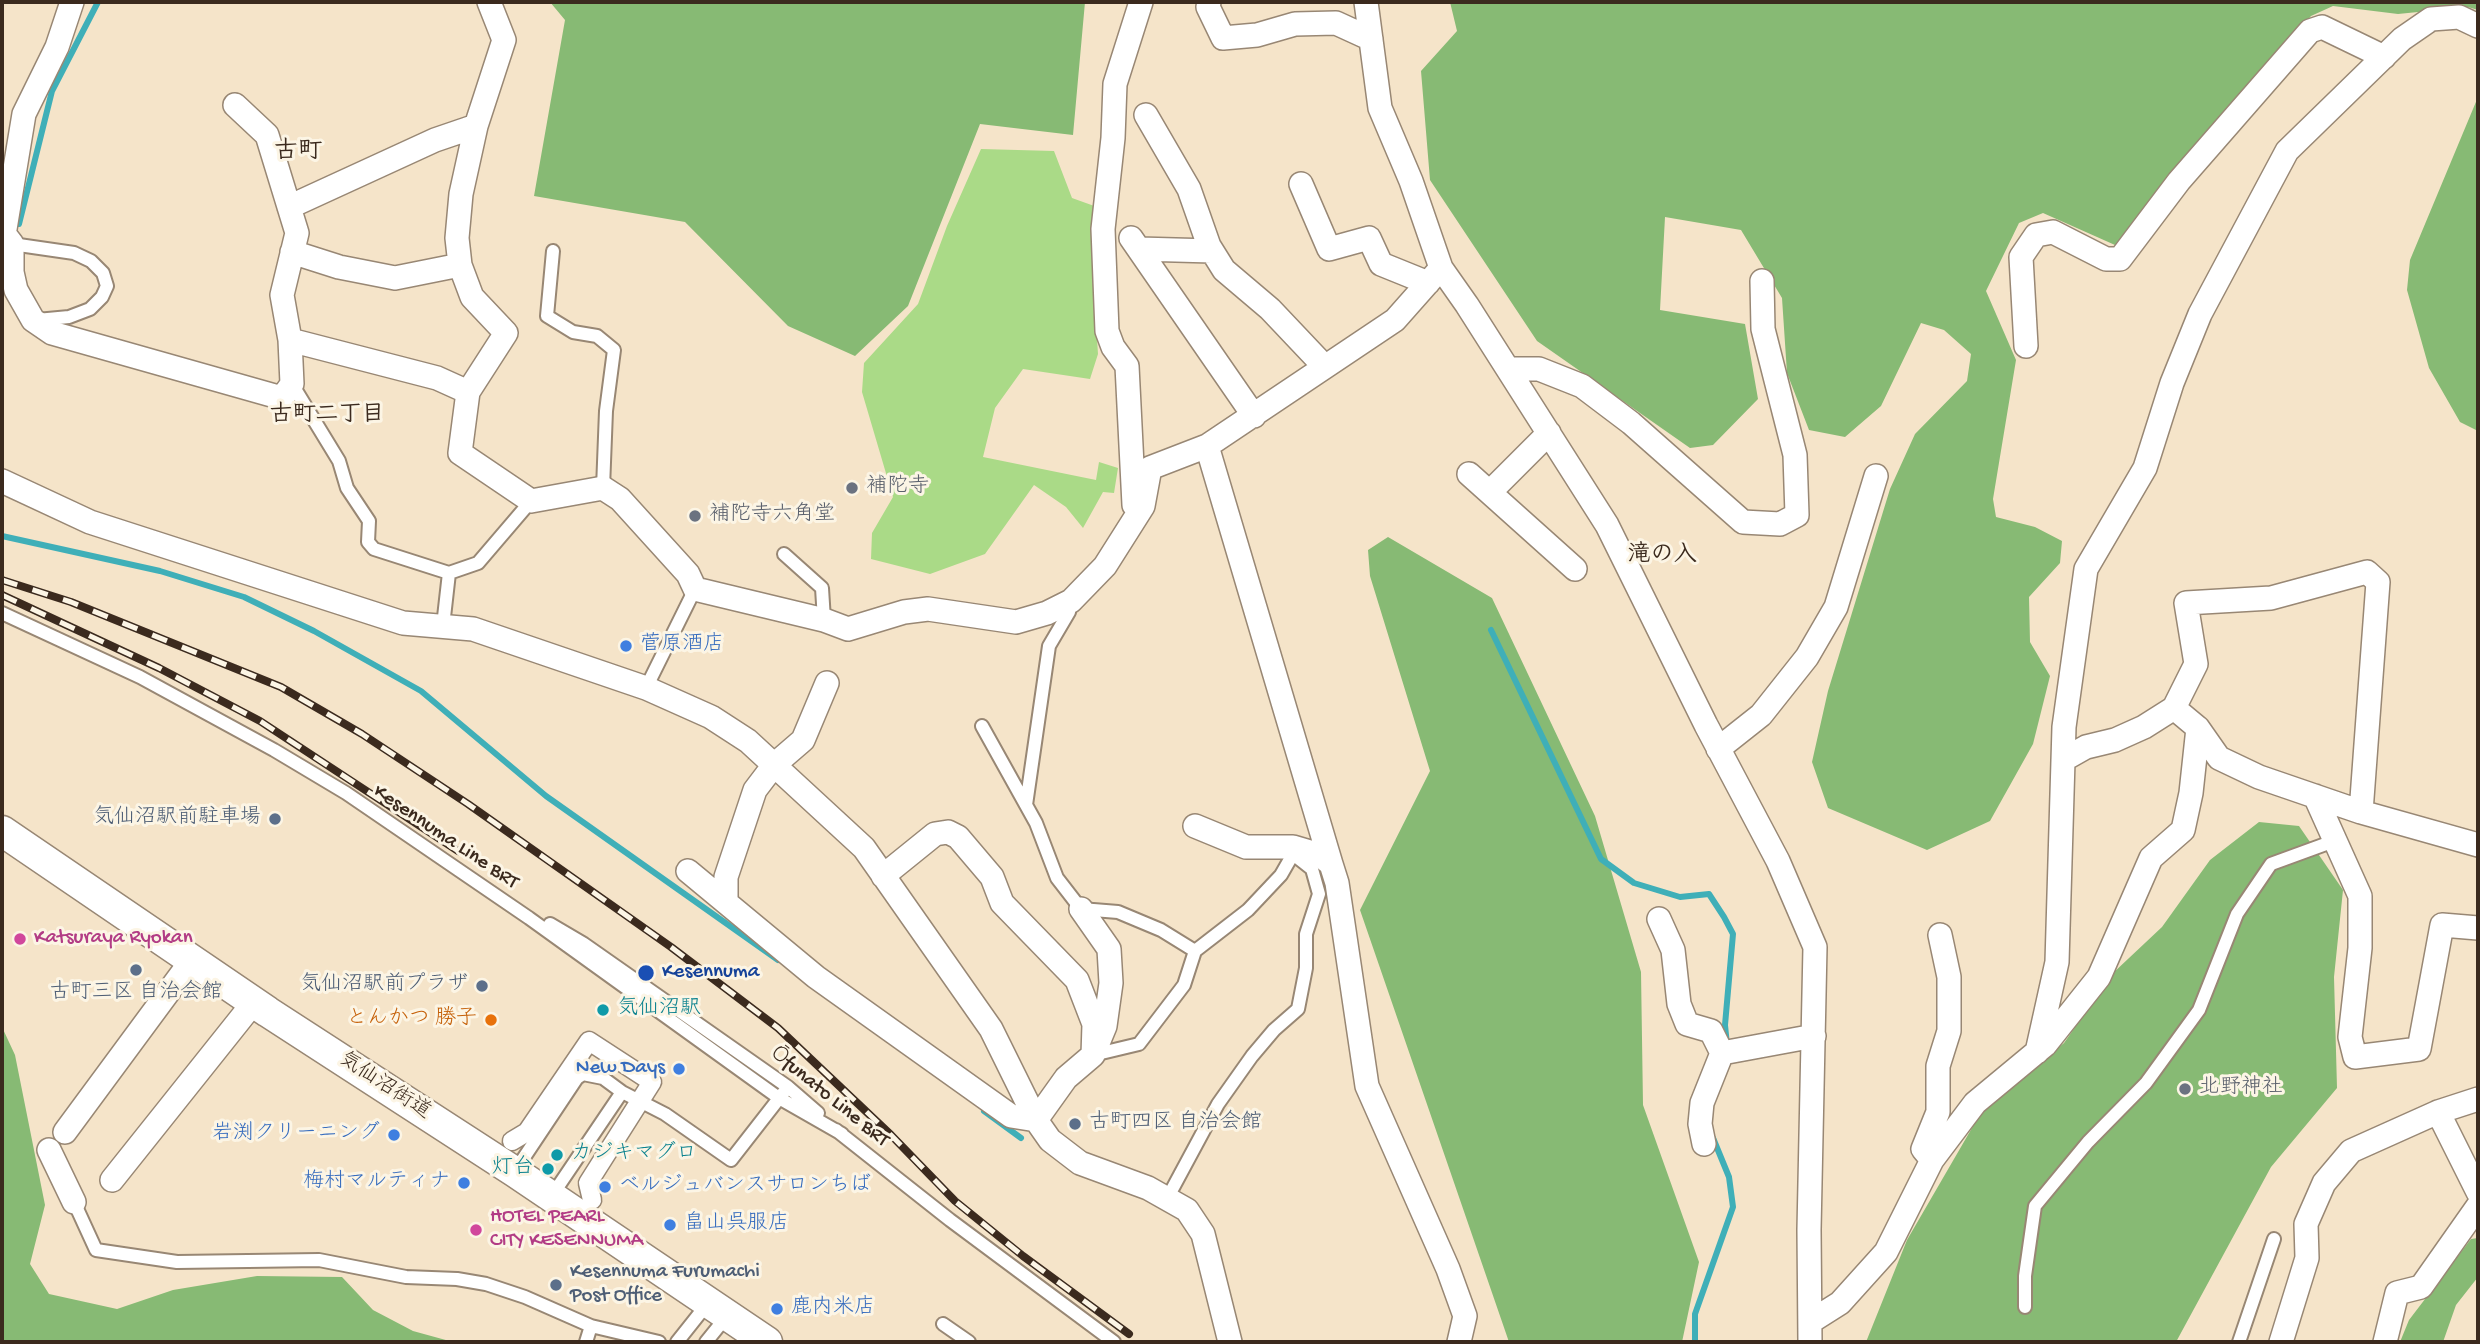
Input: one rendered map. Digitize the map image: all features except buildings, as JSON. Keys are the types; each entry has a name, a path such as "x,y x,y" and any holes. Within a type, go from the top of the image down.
{"street":[{"path":"72,2 57,47 24,114 6,237 16,290 33,320 52,333 282,398 292,384 290,340 282,295 297,233 267,135 235,105"},
{"path":"489,2 504,40 476,127 461,194 457,238 460,265 472,297 506,334 468,393 460,453 531,501 603,488 628,507 688,574 695,589 824,620 848,629 904,612 928,608 1016,622 1047,613 1071,601 1105,566 1143,506 1150,468 1207,446 1254,416 1395,320 1434,276"},
{"path":"1135,519 1127,366 1113,347 1107,331 1103,229 1113,138 1115,84 1141,2"},
{"path":"1209,2 1208,7 1223,38 1257,35 1296,24 1336,23 1371,39"},
{"path":"1366,2 1380,108 1410,181 1434,276 1509,369 1607,525 1718,749 1778,861 1815,947 1810,1332"},
{"path":"2037,1052 2057,962 2063,760 2074,635 2086,569 2145,468 2172,383 2200,314 2287,151 2384,57 2431,19 2459,17 2478,26"},
{"path":"2026,346 2021,257 2036,235 2053,233 2106,259 2120,259 2179,181 2310,31 2322,27 2384,57"},
{"path":"1146,114 1189,189 1212,251 1224,271 1270,309 1324,366"},
{"path":"289,207 435,140 476,127"},
{"path":"1301,184 1329,249 1369,238 1381,264 1434,276"},
{"path":"1212,251 1135,244 1254,416"},
{"path":"292,252 339,267 395,278 460,265"},
{"path":"1509,369 1539,369 1582,386 1630,422 1743,522 1780,524 1797,515 1795,455 1763,330 1762,281"},
{"path":"290,340 438,378 468,393"},
{"path":"1490,492 1549,433"},
{"path":"1207,446 1337,883 1367,1086 1448,1269 1465,1316 1459,1342"},
{"path":"1469,474 1575,569"},
{"path":"1718,749 1762,715 1807,657 1836,607 1876,476"},
{"path":"2,481 90,522 403,623 473,629 646,688 711,718 748,741 864,848 992,1029 1036,1120 1050,1140 1080,1163 1168,1197 1187,1210 1203,1234 1230,1342"},
{"path":"2063,760 2086,747 2115,740 2144,727 2174,708 2196,664 2186,603 2271,598 2367,572 2378,583 2361,812"},
{"path":"726,902 726,877 738,834 755,790 774,765 803,740 827,684"},
{"path":"2174,708 2197,728 2219,758 2259,777 2361,812 2478,845"},
{"path":"1810,1332 1886,1252 1932,1160 1975,1103 2037,1052 2099,977 2151,858 2183,830 2191,793 2197,728"},
{"path":"2315,796 2334,841 2352,873 2360,896 2360,948 2350,1037 2355,1057 2419,1049 2442,925 2478,928"},
{"path":"1195,826 1246,847 1320,855 1331,864"},
{"name":"気仙沼街道","path":"2,831 254,1002 515,1172 718,1309 758,1340"},
{"path":"883,876 936,834 948,832 958,837 992,877 1002,903 1077,980 1094,1024 1093,1055"},
{"path":"688,871 816,977 1011,1116 1036,1120"},
{"path":"1036,1120 1066,1078 1093,1055 1105,1026 1111,983 1108,950 1081,909"},
{"path":"1658,919 1673,950 1679,1004 1686,1024 1711,1031 1726,1052"},
{"path":"1932,1160 1923,1149 1938,1112 1938,1066 1949,1031 1949,977 1940,935"},
{"path":"65,1132 192,960"},
{"path":"112,1180 254,1002"},
{"path":"1726,1052 1814,1036"},
{"path":"512,1141 527,1132 589,1041 652,1082 588,1183 592,1200"},
{"path":"1704,1144 1700,1124 1702,1103 1726,1052"},
{"path":"2281,1342 2307,1258 2306,1224 2324,1183 2351,1151 2438,1112 2478,1100"},
{"path":"2438,1112 2478,1192"},
{"path":"49,1150 74,1202"},
{"path":"2385,1342 2397,1293 2421,1287 2478,1206"}],"lane":[{"path":"6,237 74,253 91,261 103,273 105,279 107,286 102,297 90,309 69,317 33,320"},
{"path":"553,251 547,316 573,332 597,336 614,350 606,411 603,488"},
{"path":"292,384 338,461 347,488 369,521 369,542 374,549 449,573 478,563 531,501"},
{"path":"785,554 822,588 824,620"},
{"path":"443,626 449,573"},
{"path":"646,688 695,589"},
{"path":"1026,806 1049,646 1069,612 1071,601"},
{"name":"Kesennuma Line BRT","path":"2,613 140,677 274,750 346,793 507,903 779,1098 842,1135"},
{"path":"982,726 1026,806 1057,878 1081,909 1118,912 1161,930 1195,951"},
{"path":"2025,1307 2025,1276 2035,1206 2088,1142 2146,1083 2199,1010 2236,914 2271,864 2334,841"},
{"path":"1093,1055 1139,1044 1184,985 1195,951 1248,910 1281,875 1293,850 1312,869 1319,894 1307,934 1306,968 1298,1009 1259,1047 1218,1104 1168,1197"},
{"name":"Ōfunato Line BRT","path":"507,903 584,944 788,1087 842,1135 1114,1342"},
{"path":"515,1172 583,1074 603,1078 622,1092 665,1114 731,1160 788,1087"},
{"path":"551,1197 622,1092"},
{"path":"74,1202 96,1250 177,1262 319,1260 405,1277 457,1279 486,1284 526,1297 591,1326 659,1342"},
{"path":"2239,1342 2274,1239"},
{"path":"677,1342 718,1309"},
{"path":"706,1342 718,1309"},
{"path":"943,1324 969,1342"},
{"path":"586,1342 591,1326"}],"green space":[{"path":"550,2 1085,2 1073,135 980,124 908,306 855,356 788,326 685,222 534,196 565,20"},
{"path":"1450,2 2478,2 2478,10 2468,7 2398,14 2333,6 2311,16 2115,245 2043,213 2019,223 1986,291 2016,360 1993,499 1996,517 2035,527 2062,541 2060,563 2029,597 2030,642 2050,676 2033,744 1990,821 1927,850 1828,808 1812,762 1828,691 1890,489 1915,434 1967,381 1971,354 1944,330 1921,323 1881,406 1845,437 1809,430 1787,373 1782,298 1741,230 1665,217 1660,310 1745,324 1758,399 1713,445 1690,448 1537,341 1430,180 1421,71 1457,31"},
{"path":"2478,97 2478,431 2460,422 2429,368 2407,290 2410,260"},
{"path":"981,149 1054,151 1072,198 1097,207 1092,265 1098,354 1090,379 1023,369 995,408 983,457 1096,480 1099,462 1118,468 1114,493 1103,492 1083,528 1066,507 1034,485 985,554 930,574 871,559 872,533 893,497 862,392 864,363 918,304 947,226"},
{"path":"1388,537 1492,598 1595,816 1641,972 1643,1105 1699,1262 1682,1342 1509,1342 1360,910 1430,771 1370,576 1368,550"},
{"name":"北野神社","path":"2259,822 2299,826 2343,890 2334,977 2337,1088 2271,1167 2176,1342 1866,1342 1907,1240 1983,1109 2064,1043 2112,974 2162,927 2210,860"},
{"path":"2,1027 15,1055 45,1205 30,1264 49,1294 117,1309 173,1290 257,1276 342,1277 373,1310 413,1331 453,1342 2,1342"},
{"path":"2478,1238 2478,1277 2456,1305 2443,1342 2400,1342 2409,1320 2471,1239"}],"waterway":[{"path":"19,224 52,91 98,2"},
{"path":"2,536 160,571 244,597 314,631 421,691 546,796 778,960"},
{"path":"1491,630 1601,859 1634,883 1680,897 1709,894 1724,917 1733,934 1725,1025 1727,1045"},
{"path":"984,1111 1021,1138"},
{"path":"1695,1342 1695,1314 1733,1207 1729,1177 1713,1138"}],"railway":[{"path":"2,580 71,602 281,687 362,734 468,804 671,947 778,1028 891,1135 955,1201 1023,1256 1129,1334"},
{"path":"2,595 159,668 260,721 458,851"}],"place":[{"name":"補陀寺","path":"852,488"},
{"name":"補陀寺六角堂","path":"695,516"},
{"name":"菅原酒店","path":"626,646"},
{"name":"気仙沼駅前駐車場","path":"275,819"},
{"name":"Katsuraya Ryokan","path":"20,939"},
{"name":"古町三区 自治会館","path":"136,970"},
{"name":"Kesennuma","path":"646,973"},
{"name":"気仙沼駅前プラザ","path":"482,986"},
{"name":"気仙沼駅","path":"603,1010"},
{"name":"とんかつ 勝子","path":"491,1020"},
{"name":"New Days","path":"679,1069"},
{"name":"北野神社","path":"2185,1089"},
{"name":"古町四区 自治会館","path":"1075,1124"},
{"name":"岩渕クリーニング","path":"394,1135"},
{"name":"カジキマグロ","path":"557,1155"},
{"name":"灯台","path":"548,1169"},
{"name":"梅村マルティナ","path":"464,1183"},
{"name":"ベルジュバンスサロンちば","path":"605,1187"},
{"name":"畠山呉服店","path":"670,1225"},
{"name":"HOTEL PEARL CITY KESENNUMA","path":"476,1230"},
{"name":"Kesennuma Furumachi Post Office","path":"556,1285"},
{"name":"鹿内米店","path":"777,1309"}],"district":[{"name":"古町","path":"298,153"},
{"name":"古町二丁目","path":"327,416"},
{"name":"滝の入","path":"1662,556"}]}
